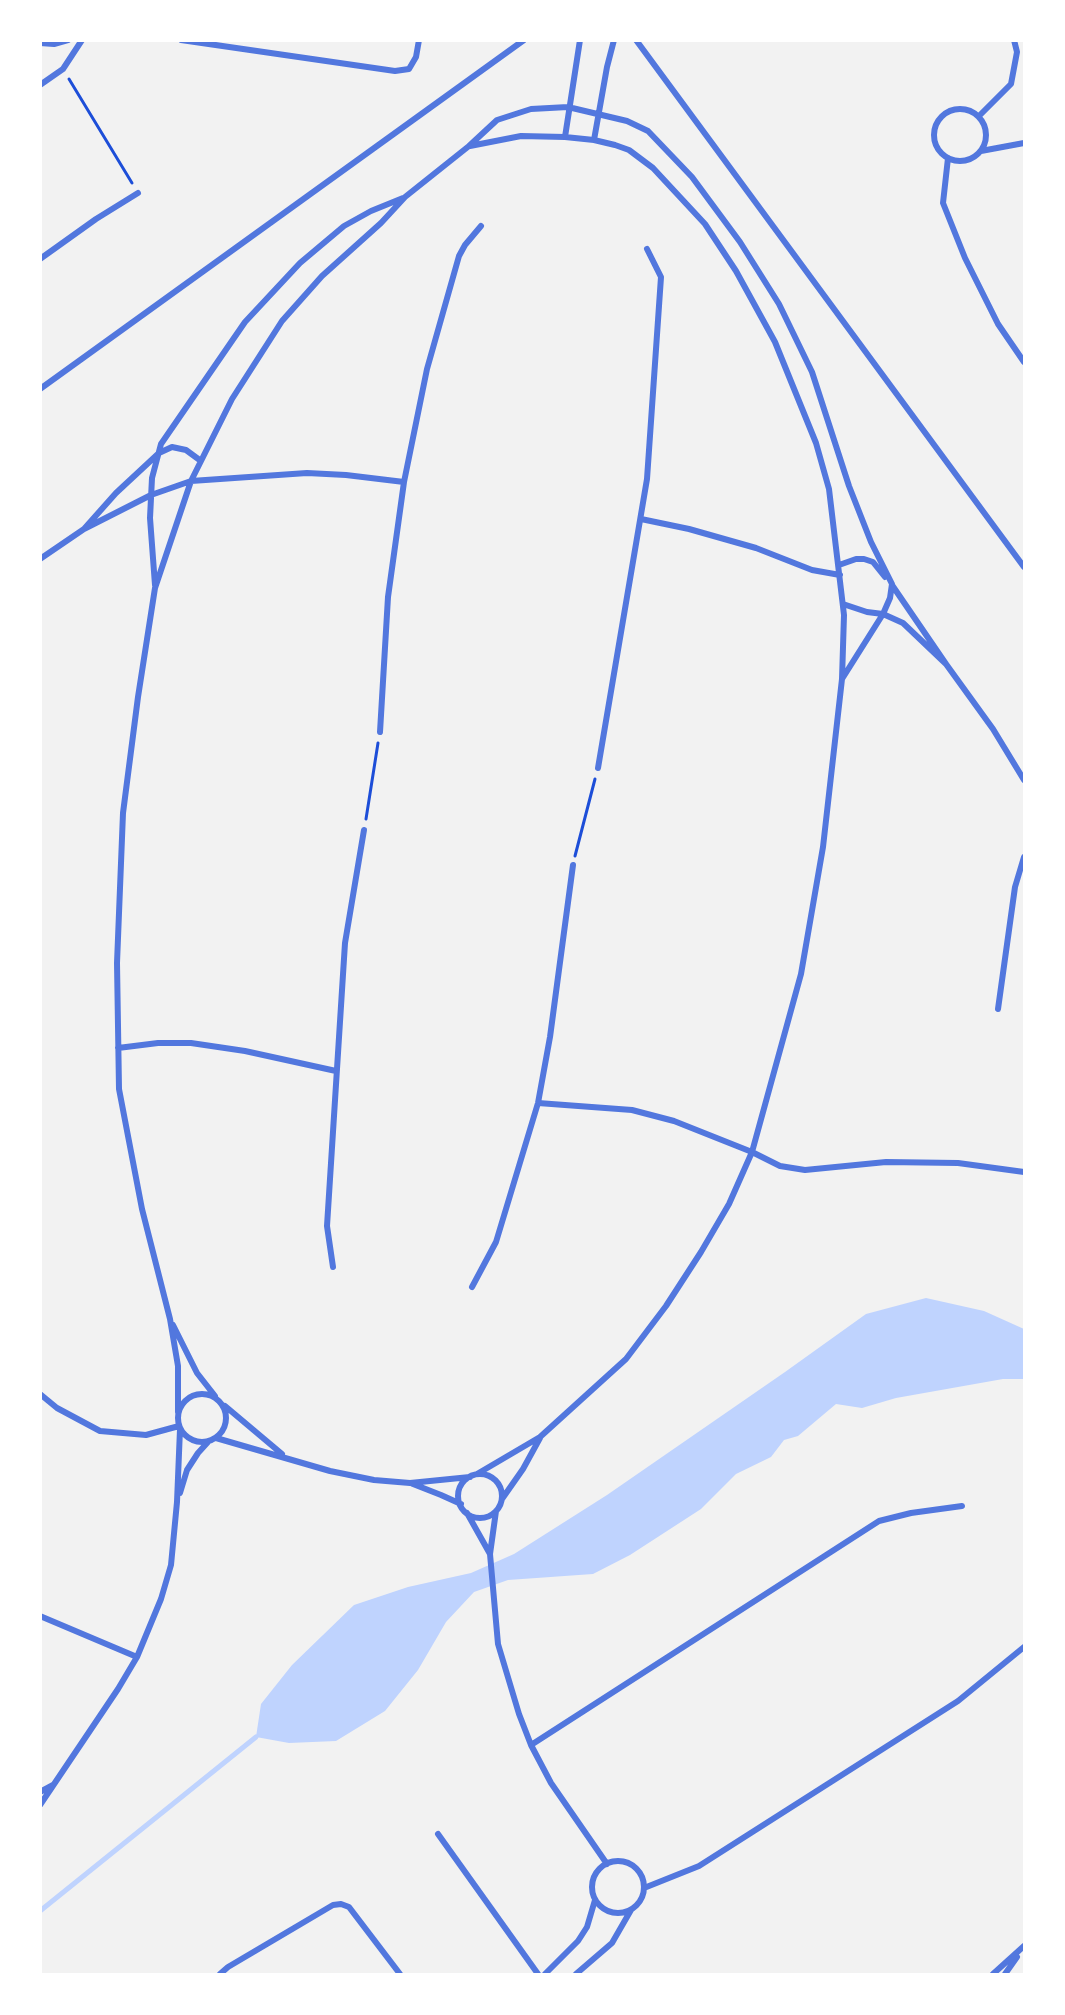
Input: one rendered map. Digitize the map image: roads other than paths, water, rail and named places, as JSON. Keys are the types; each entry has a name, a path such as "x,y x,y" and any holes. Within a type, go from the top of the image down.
{"street":[{"path":"40,43 54,44 68,40"},
{"path":"40,85 63,69 82,40"},
{"path":"182,40 395,71 409,69 416,57 419,40"},
{"path":"40,389 525,40"},
{"path":"565,137 580,40"},
{"path":"594,140 614,40"},
{"path":"636,40 1024,567"},
{"path":"979,116 1011,84 1017,52 1014,40"},
{"path":"40,1805 137,1657 162,1599 171,1565 177,1502 178,1366 170,1319 142,1209 119,1089 117,963 123,813 155,588 191,481 232,399 282,321 322,276 381,223 405,197 469,146 497,120 531,109 568,107 627,121 648,131 692,177 752,260 779,304 812,372 849,486 871,542 892,584 890,598 883,614 842,679"},
{"path":"954,110 964,110 979,116 986,134 981,151 966,161 948,159 936,146 935,128 939,120 954,110"},
{"path":"216,1438 330,1471 374,1480 410,1483 470,1477 540,1437 626,1359 666,1306 729,1204 752,1152 801,974 823,847 842,679 843,604 839,565 829,489 816,443 775,342 736,271 705,224 653,168 629,150 594,140 521,136 469,146"},
{"path":"981,151 1024,143"},
{"path":"948,159 943,203 964,258 998,324 1024,362"},
{"path":"40,259 96,219 138,193"},
{"path":"155,588 150,518 152,478 161,444 245,322 300,263 344,226 371,210 405,197"},
{"path":"380,732 387,597 404,482 427,369 459,256 481,226"},
{"path":"598,768 647,479 661,277 647,249"},
{"path":"84,529 116,493 159,453 172,447 186,450 201,461"},
{"path":"40,560 84,529 151,495 191,481 307,473 404,482"},
{"path":"641,519 756,548 812,570 840,575"},
{"path":"839,565 856,559 873,562 892,584 993,729 1024,780"},
{"path":"843,604 867,612 883,614 903,623 946,664"},
{"path":"333,1267 327,1226 345,943 364,830"},
{"path":"998,1009 1015,886 1024,857"},
{"path":"472,1287 496,1242 538,1103 550,1037 573,865"},
{"path":"118,1048 158,1043 191,1043 245,1050 336,1071"},
{"path":"538,1103 632,1110 674,1121 752,1152 780,1166 805,1170 886,1162 958,1163 1024,1172"},
{"path":"170,1319 197,1373 217,1398 284,1456"},
{"path":"178,1412 186,1399 193,1395 201,1393 217,1398"},
{"path":"40,1394 57,1408 100,1431 146,1435 179,1427"},
{"path":"177,1502 187,1470 208,1442 221,1433 227,1418 222,1403"},
{"path":"179,1427 192,1440 208,1442"},
{"path":"540,1437 524,1469 496,1511 490,1554 498,1644 531,1745 551,1783 607,1864"},
{"path":"477,1474 493,1478 502,1491 502,1499"},
{"path":"470,1477 460,1487 458,1494 460,1504 490,1554"},
{"path":"410,1483 460,1504"},
{"path":"531,1745 879,1521 962,1506"},
{"path":"466,1512 478,1517 491,1515 496,1511"},
{"path":"40,1616 137,1657"},
{"path":"644,1888 699,1866 958,1701 1024,1647"},
{"path":"40,1792 56,1783"},
{"path":"438,1834 538,1974"},
{"path":"545,1974 578,1941 587,1927 595,1900 592,1883 600,1869 607,1864 625,1862 639,1872 644,1888 638,1904 631,1910 612,1943 576,1974"},
{"path":"595,1900 600,1906 615,1913 631,1910"},
{"path":"220,1974 228,1967 333,1905 341,1904 349,1907 399,1974"},
{"path":"993,1974 1024,1946"},
{"path":"1005,1974 1024,1946"}],"water":[{"path":"926,1298 984,1311 1024,1329 1024,1379 1003,1379 896,1398 862,1408 836,1404 798,1436 784,1440 771,1457 736,1474 701,1509 630,1555 593,1574 508,1580 474,1592 446,1622 418,1670 385,1711 336,1741 289,1743 256,1737 261,1704 292,1665 354,1605 408,1587 471,1573 514,1554 607,1495 866,1314"}],"waterway":[{"path":"40,1911 256,1737"}]}
